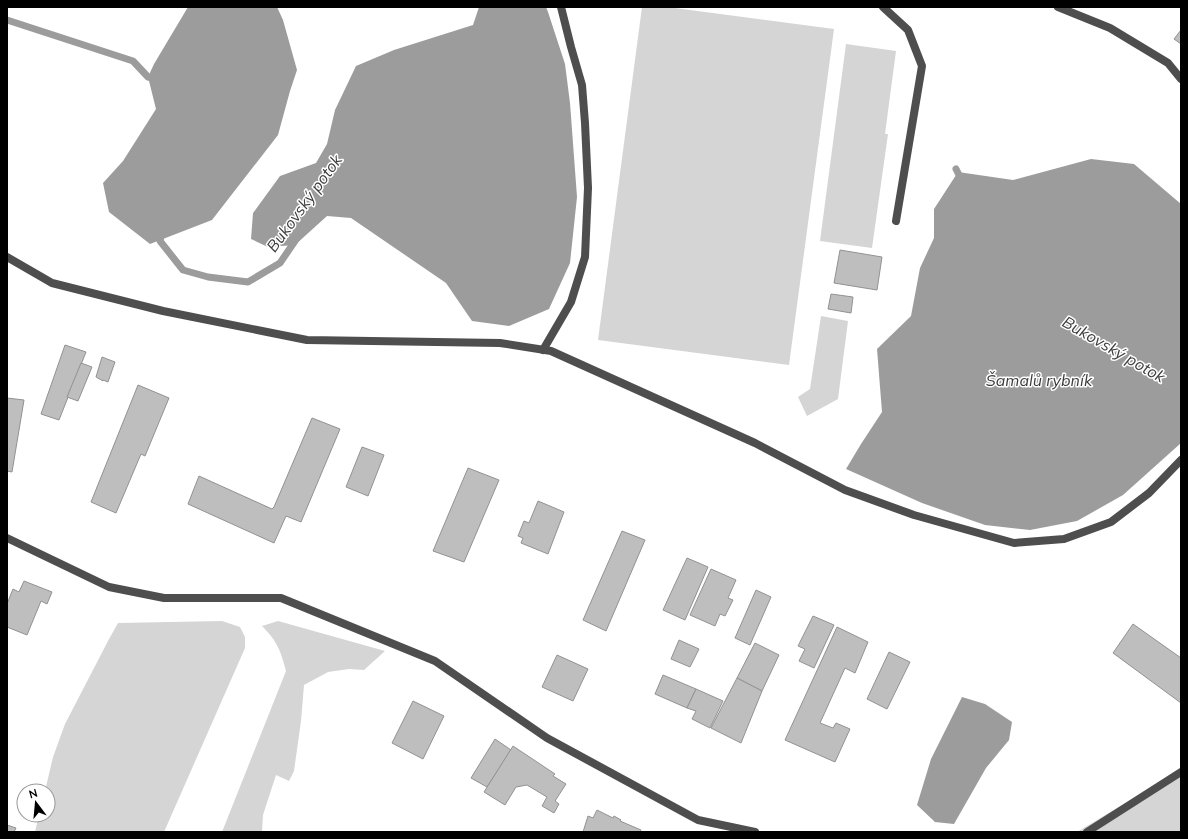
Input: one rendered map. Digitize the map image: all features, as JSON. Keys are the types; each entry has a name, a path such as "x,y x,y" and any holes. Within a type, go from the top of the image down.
{"street":[{"path":"543,350 571,302 585,257 588,188 582,85 561,7"},
{"path":"883,7 908,30 922,66 896,221"},
{"path":"1058,7 1110,28 1168,63 1181,79"},
{"path":"7,257 52,283 163,311 306,340 500,343 551,351 755,443 845,490 914,515 1014,544 1064,539 1111,522 1149,493 1181,460"},
{"path":"7,538 109,587 164,598 281,598 435,661 547,738 698,820 755,832"},
{"path":"1087,832 1181,772"}],"shaded area":[{"path":"642,7 667,7 834,29 789,365 598,340"},
{"path":"846,44 896,51 885,134 888,134 872,248 820,241"},
{"path":"821,316 848,321 838,399 807,416 798,397 810,389"},
{"path":"222,621 240,627 245,637 245,648 164,832 35,832 37,823 56,823 56,783 47,783 53,757 65,724 118,623"},
{"path":"278,621 385,651 364,670 349,669 328,672 304,685 294,771 289,781 276,775 263,815 262,832 222,832 286,671 278,647 262,626"},
{"path":"1181,774 1181,832 1077,832 1137,796"}],"water":[{"path":"188,7 277,7 283,20 297,70 278,135 212,220 150,244 109,212 103,183 123,161 156,109 148,77 154,64"},
{"path":"479,7 546,7 565,64 570,103 577,197 570,263 549,309 509,326 472,321 446,283 351,218 327,216 295,245 268,247 251,239 253,213 280,176 316,163 327,144 335,110 356,66 394,50 473,25"},
{"name":"Šamalů rybník","path":"1091,159 1134,164 1181,204 1181,443 1123,495 1077,521 1030,530 985,525 922,503 846,469 882,412 877,349 911,316 920,268 934,238 934,209 958,172 1013,180"},
{"path":"962,697 985,704 1012,722 1009,740 986,768 954,824 935,822 917,805 931,759"}],"building":[{"path":"1181,30 1181,44 1174,39"},
{"path":"840,250 882,257 877,290 834,283"},
{"path":"831,294 853,297 851,313 828,309"},
{"path":"65,345 86,352 59,420 41,414"},
{"path":"102,357 115,362 108,382 96,377"},
{"path":"81,363 92,367 78,401 67,397"},
{"path":"138,385 169,398 145,456 141,454 116,513 91,502"},
{"path":"7,398 24,400 12,472 7,471"},
{"path":"312,418 340,429 301,522 286,516 274,543 188,504 199,476 272,509"},
{"path":"362,447 384,455 368,496 346,487"},
{"path":"468,468 499,480 464,562 433,551"},
{"path":"538,501 564,512 548,554 521,543 523,538 518,536 524,521 529,523"},
{"path":"622,531 645,540 606,631 583,620"},
{"path":"687,558 708,567 685,620 663,610"},
{"path":"711,569 736,580 728,598 733,600 725,616 720,614 715,626 690,615"},
{"path":"24,581 52,592 47,604 41,601 27,635 7,627 7,604 13,589 19,592"},
{"path":"756,590 771,597 750,645 735,638"},
{"path":"813,616 834,625 814,668 799,661 805,649 798,646"},
{"path":"1133,624 1181,658 1181,703 1113,653"},
{"path":"837,627 868,642 855,673 845,668 820,723 833,728 836,723 850,729 835,762 785,740"},
{"path":"679,640 699,649 690,667 671,659"},
{"path":"755,643 779,655 762,691 737,678"},
{"path":"889,652 910,662 887,709 867,699"},
{"path":"557,655 588,669 573,701 542,687"},
{"path":"663,675 696,689 687,708 655,694"},
{"path":"737,678 762,691 741,743 711,728"},
{"path":"696,689 723,701 710,728 692,719 696,711 687,708"},
{"path":"413,701 444,716 423,759 392,743"},
{"path":"495,739 511,750 487,787 471,778"},
{"path":"513,746 555,774 553,776 566,784 555,801 559,804 554,813 542,806 547,797 527,785 516,787 505,805 484,792"},
{"path":"597,810 613,818 614,816 621,820 620,821 641,830 640,832 583,832 588,816 593,818"},
{"path":"7,825 16,828 14,832 7,832"}],"waterway":[{"name":"Bukovský potok","path":"7,20 133,61 148,77 157,79"},
{"name":"Bukovský potok","path":"956,169 962,181"},
{"name":"Bukovský potok","path":"162,232 160,241 183,270 208,277 248,282 280,263 297,238"}]}
